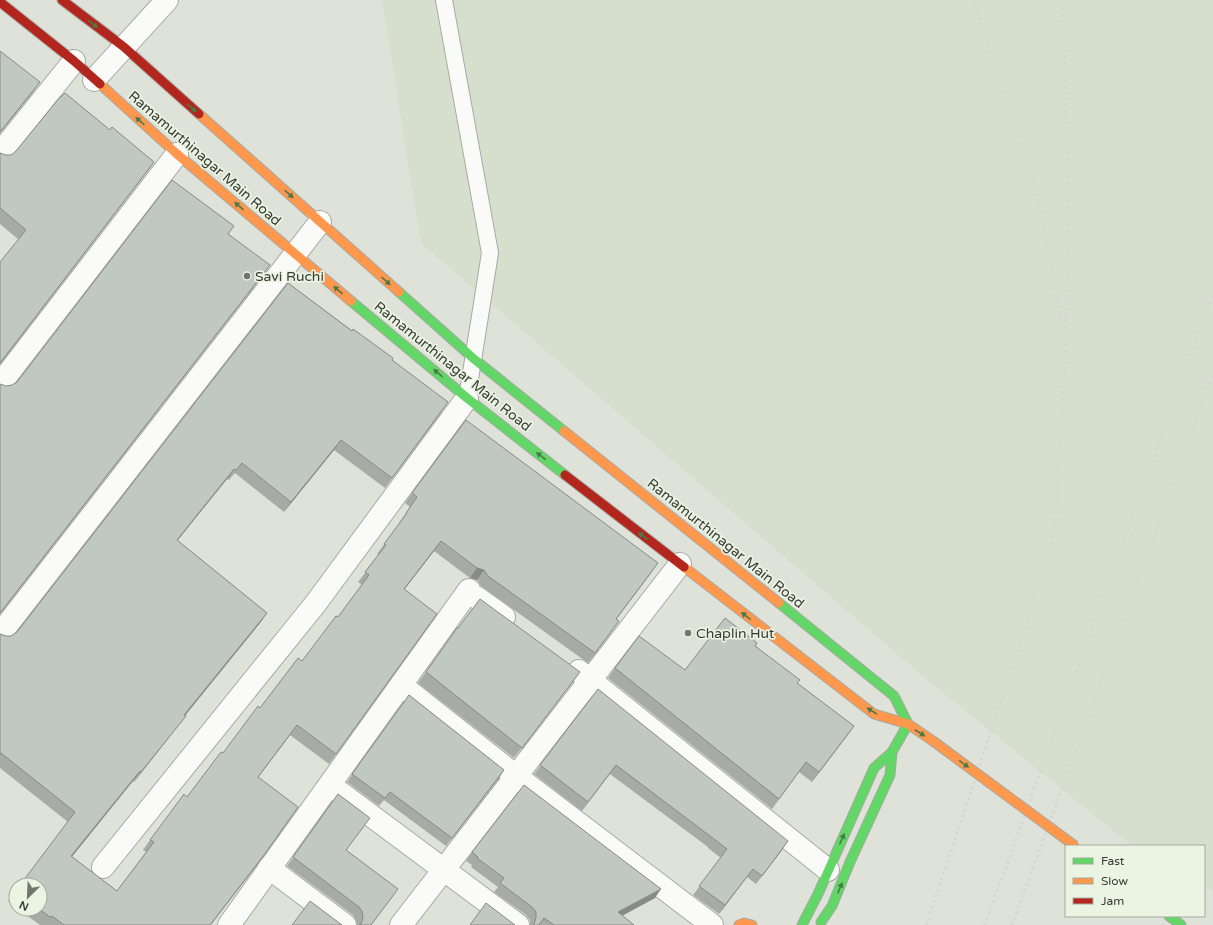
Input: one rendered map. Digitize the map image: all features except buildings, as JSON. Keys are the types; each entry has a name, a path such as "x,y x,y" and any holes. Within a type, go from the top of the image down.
{"main road":[{"name":"Ramamurthinagar Main Road","path":"62,0 124,47 474,359 894,696 908,724"},
{"name":"Ramamurthinagar Main Road","path":"0,2 74,61 177,154 467,398 874,714 908,724 1074,845"},
{"path":"802,925 818,894 874,768 892,752 908,724"},
{"path":"802,925 825,923 850,862 890,776 892,752"},
{"path":"1171,917 1181,925"},
{"path":"739,925 744,923 752,925"}],"street":[{"path":"94,80 167,0"},
{"path":"0,153 74,61"},
{"path":"0,384 177,154"},
{"path":"0,634 320,222"},
{"path":"103,867 316,603 467,398"},
{"path":"401,925 680,564"},
{"path":"230,925 400,685 473,593 521,629"},
{"path":"565,661 828,870"},
{"path":"400,685 516,776 712,925"},
{"path":"330,785 518,925"},
{"path":"270,868 345,925"}],"lane":[{"path":"444,0 490,253 467,398"}],"shaded area":[{"path":"382,0 1213,0 1213,890 1205,886 1205,845 1131,845 926,679 421,243"}],"railway":[{"path":"973,0 1033,174 1062,323"},
{"path":"926,925 1015,660 1055,531 1066,341 1068,176 1063,0"},
{"path":"985,925 1213,293"},
{"path":"1012,925 1213,374"}],"traffic: fast":[{"path":"399,292 474,359 564,431"},
{"path":"351,301 467,398 565,475"},
{"path":"779,603 894,696 908,724"},
{"path":"821,922 832,906 850,862 890,775 892,752 908,724"},
{"path":"802,925 818,894 874,768 892,752"},
{"path":"1170,917 1181,925"}],"traffic: slow":[{"path":"100,84 177,154 351,301"},
{"path":"199,114 399,292"},
{"path":"564,431 779,603"},
{"path":"684,567 874,714 908,724 933,741"},
{"path":"933,741 1074,845"},
{"path":"739,925 744,923 752,925"}],"traffic: jam":[{"path":"62,0 124,47 199,114"},
{"path":"0,2 74,61 100,84"},
{"path":"565,475 684,567"}],"place":[{"name":"Savi Ruchi","path":"247,276"},
{"name":"Chaplin Hut","path":"688,633"}]}
